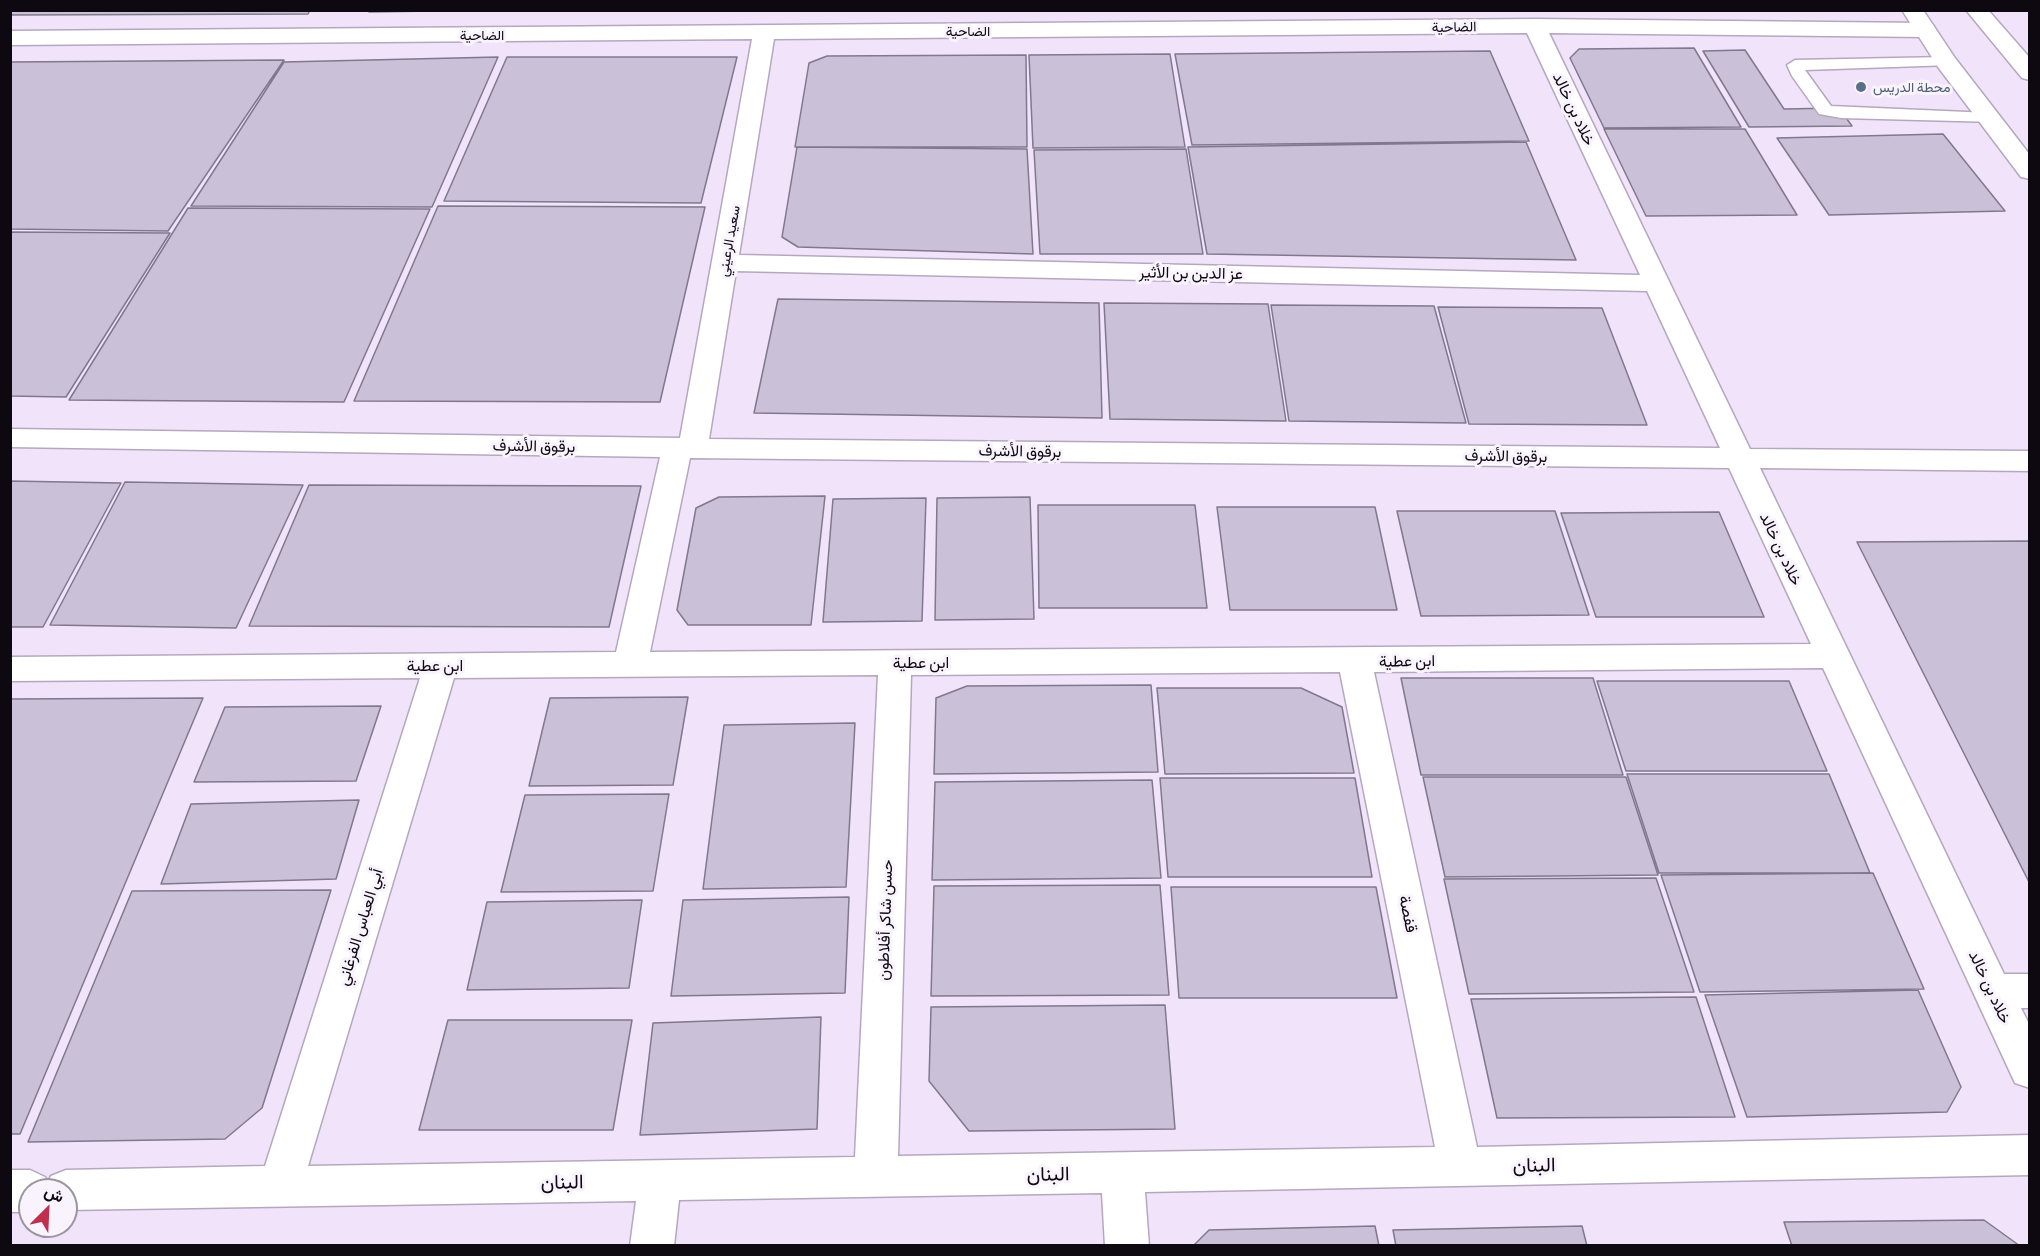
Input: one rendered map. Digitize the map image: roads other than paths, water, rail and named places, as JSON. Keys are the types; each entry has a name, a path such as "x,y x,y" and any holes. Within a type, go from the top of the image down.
{"street":[{"path":"639,34 645,10"},
{"path":"1912,10 1946,62 2030,172"},
{"path":"1976,10 2030,73"},
{"name":"الضاحية","path":"10,38 318,27 639,34 764,33 935,21 1228,20 1925,30"},
{"name":"خلاد بن خالد","path":"1535,26 1832,656 2011,991 2030,1070"},
{"name":"سعيد الرعيني","path":"630,665 685,448 725,263 764,33"},
{"name":"عز الدين بن الأثير","path":"725,263 1656,283"},
{"name":"برقوق الأشرف","path":"10,438 685,448 2030,461"},
{"name":"ابن عطية","path":"10,669 1832,656"},
{"name":"قفصة","path":"1355,661 1461,1167"},
{"name":"حسن شاكر أفلاطون","path":"876,1177 895,663"},
{"name":"أبي العباس الفرغاني","path":"280,1187 441,666"},
{"name":"البنان","path":"78,1190 1461,1167 2030,1155"},
{"path":"1122,1173 1127,1245"},
{"path":"651,1245 660,1181"}],"lane":[{"path":"1946,62 1795,65 1800,76 1825,110 1840,113 1990,118"}],"place":[{"name":"محطة الدريس","path":"1861,87"}]}
